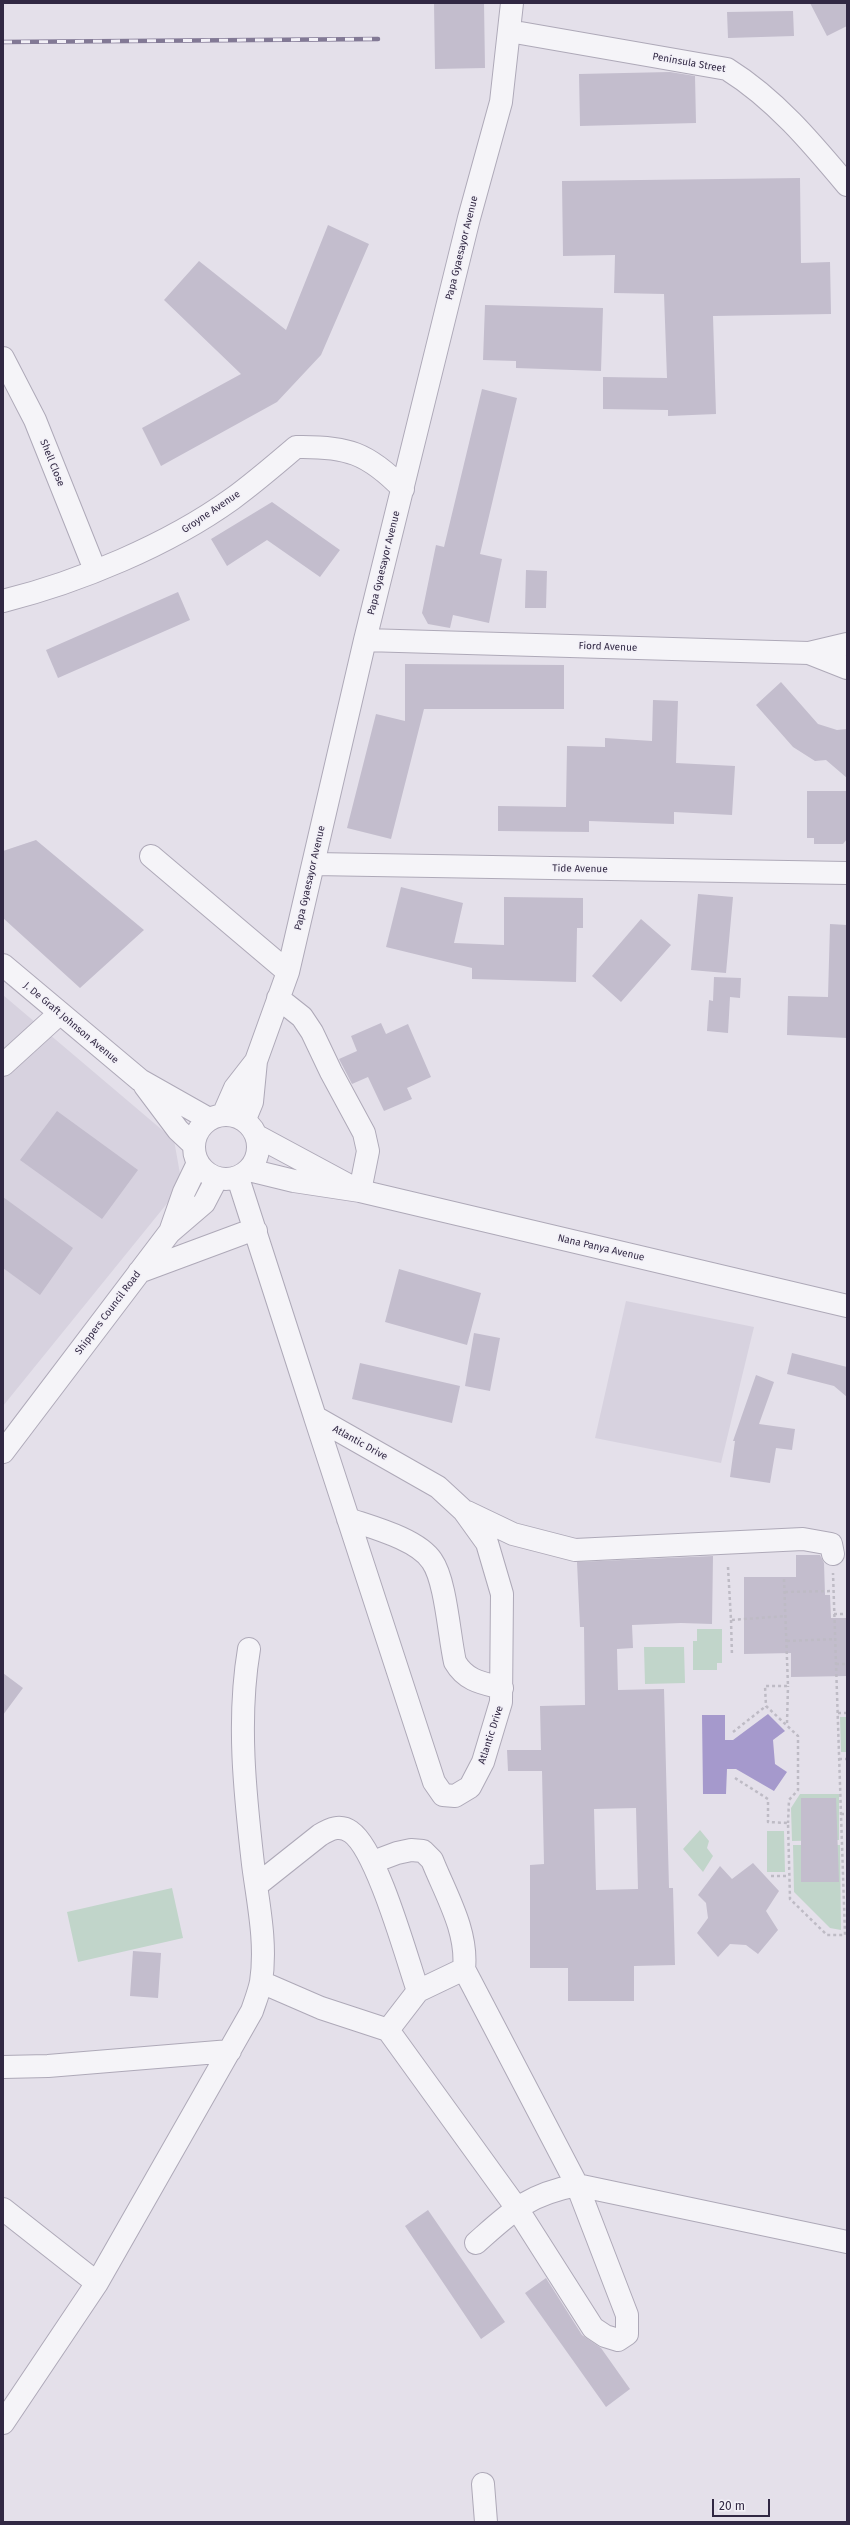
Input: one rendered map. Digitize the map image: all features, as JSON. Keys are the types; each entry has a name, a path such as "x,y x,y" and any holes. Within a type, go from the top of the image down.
{"street":[{"name":"Papa Gyaesayor Avenue","path":"244,1119 252,1102 256,1061 288,972 365,640 469,218 500,102 512,3"},
{"name":"Peninsula Street","path":"509,31 727,69 750,83 802,132 847,185"},
{"name":"Shell Close","path":"3,358 35,420 95,570"},
{"name":"Groyne Avenue","path":"3,601 41,591 95,570 176,534 232,499 296,447 329,448 363,456 384,470 403,490"},
{"name":"Fiord Avenue","path":"365,640 809,653 847,668"},
{"path":"809,653 847,644"},
{"path":"151,856 288,972"},
{"name":"Tide Avenue","path":"314,864 847,873"},
{"name":"J. De Graft Johnson Avenue","path":"3,965 59,1014 140,1080 196,1154"},
{"path":"278,998 302,1017 312,1032 331,1072 364,1133 368,1151 358,1190"},
{"path":"3,1065 59,1014"},
{"path":"169,1233 196,1154 198,1130 216,1116 256,1061"},
{"name":"J. De Graft Johnson Avenue","path":"140,1080 216,1116"},
{"path":"196,1154 209,1175 235,1175 258,1154 257,1136 244,1119 216,1116"},
{"name":"Nana Panya Avenue","path":"257,1136 318,1167 358,1190"},
{"name":"Nana Panya Avenue","path":"235,1175 358,1190 847,1306"},
{"name":"Atlantic Drive","path":"235,1175 256,1231 315,1417 434,1782 443,1794 455,1796 470,1787 483,1762 496,1726 502,1688 502,1594 487,1543 464,1511 438,1487 315,1417"},
{"name":"Shippers Council Road","path":"3,1452 169,1233 235,1175"},
{"path":"139,1272 244,1233 256,1231"},
{"path":"464,1511 513,1534 575,1550 803,1539 831,1544 833,1561"},
{"path":"348,1519 402,1540 420,1549 432,1561 440,1580 455,1662 462,1673 474,1682 502,1688"},
{"path":"3,2423 97,2283 252,2012 261,1982 263,1952 244,1773 244,1677 249,1649"},
{"path":"257,1885 331,1828 350,1831 360,1840 373,1862 418,1991"},
{"path":"261,1982 321,2008 388,2030 516,2207 593,2328 605,2336 618,2340 627,2334 627,2315 577,2185 464,1969 465,1954 463,1935 432,1860 423,1851 411,1850 373,1862"},
{"path":"388,2030 418,1991 464,1969"},
{"path":"3,2067 48,2066 230,2051"},
{"path":"476,2243 516,2207 551,2190 577,2185 847,2242"},
{"path":"3,2209 97,2283"},
{"path":"483,2484 486,2522"}],"path":[{"path":"788,1686 765,1686 766,1706 787,1724 798,1736 798,1790 789,1800 788,1823 790,1899 827,1935 845,1935 833,1561"},
{"path":"728,1567 732,1656"},
{"path":"784,1579 788,1686 787,1724"},
{"path":"785,1592 833,1591"},
{"path":"834,1614 847,1614"},
{"path":"731,1620 786,1616"},
{"path":"787,1641 835,1639"},
{"path":"836,1664 847,1664"},
{"path":"733,1732 766,1706"},
{"path":"838,1713 847,1713"},
{"path":"839,1759 847,1759"},
{"path":"735,1778 768,1799 768,1822 788,1823"},
{"path":"841,1814 847,1814"},
{"path":"771,1876 790,1876"}],"shaded area":[{"path":"3,995 174,1140 182,1185 3,1406"},
{"path":"626,1301 754,1327 721,1463 595,1438"},
{"path":"768,1714 785,1731 773,1740 775,1764 787,1772 774,1791 736,1769 727,1769 726,1794 703,1794 702,1715 725,1715 725,1740 733,1740"}],"green space":[{"path":"697,1629 722,1629 722,1663 717,1663 717,1670 693,1670 693,1641 697,1641"},
{"path":"644,1647 684,1647 685,1683 645,1684"},
{"path":"840,1717 847,1717 847,1752 841,1752"},
{"path":"800,1794 839,1794 839,1840 792,1841 791,1808"},
{"path":"700,1830 709,1841 707,1848 713,1856 703,1872 683,1849"},
{"path":"767,1831 784,1831 785,1872 767,1872"},
{"path":"793,1845 840,1845 841,1930 830,1928 794,1892"},
{"path":"172,1888 183,1938 78,1962 67,1912"}],"building":[{"path":"434,3 484,3 485,68 435,69"},
{"path":"810,3 847,3 847,26 827,36"},
{"path":"793,11 794,36 728,38 727,12"},
{"path":"670,72 695,76 696,123 580,126 579,74"},
{"path":"800,178 801,263 830,262 831,314 713,316 716,414 668,416 668,410 603,409 603,377 667,378 664,294 614,293 615,255 563,256 562,181"},
{"path":"328,225 369,244 321,355 277,402 161,466 142,428 241,374 164,300 199,261 286,330"},
{"path":"485,305 603,308 601,371 516,368 516,361 483,360"},
{"path":"482,389 517,398 480,554 502,559 489,623 453,615 450,628 428,624 422,613 436,545 444,547"},
{"path":"272,502 340,550 320,577 267,540 227,566 211,539"},
{"path":"526,570 547,571 546,608 525,608"},
{"path":"178,592 190,620 58,678 46,650"},
{"path":"405,664 564,665 564,709 424,709 391,839 347,828 376,714 405,721"},
{"path":"781,682 818,724 837,730 847,729 847,778 826,760 815,761 793,747 756,705"},
{"path":"653,700 678,701 676,763 735,766 732,815 674,812 674,824 589,821 589,832 498,831 498,806 566,807 567,746 605,747 605,738 652,741"},
{"path":"807,791 847,791 847,839 843,844 814,844 814,838 807,838"},
{"path":"36,840 144,930 80,988 3,918 3,851"},
{"path":"401,887 463,903 454,943 504,945 504,897 583,898 583,928 577,928 576,982 472,979 472,968 386,947"},
{"path":"698,894 733,897 726,973 691,970"},
{"path":"641,919 671,945 621,1002 592,976"},
{"path":"830,924 847,925 847,1038 787,1035 788,996 828,997"},
{"path":"714,977 741,978 740,998 730,997 728,1033 707,1031 709,1000 713,1001"},
{"path":"381,1023 386,1034 408,1024 431,1077 407,1088 412,1099 384,1111 368,1077 352,1084 339,1059 357,1051 351,1036"},
{"path":"57,1111 138,1170 102,1219 20,1160"},
{"path":"3,1197 73,1248 40,1295 3,1268"},
{"path":"399,1269 481,1293 467,1345 385,1322"},
{"path":"474,1333 500,1338 490,1391 465,1386"},
{"path":"792,1353 847,1367 847,1397 834,1386 787,1374"},
{"path":"360,1363 460,1386 452,1423 352,1399"},
{"path":"756,1375 774,1382 759,1424 795,1429 792,1450 776,1448 770,1483 730,1477 735,1441 733,1441"},
{"path":"796,1555 820,1555 824,1563 825,1595 830,1595 831,1618 847,1618 847,1676 791,1677 791,1653 744,1654 744,1577 796,1577"},
{"path":"713,1556 712,1624 681,1623 632,1625 633,1648 617,1649 618,1690 664,1689 669,1888 673,1888 675,1965 634,1966 634,2001 568,2001 568,1968 530,1968 530,1865 544,1864 542,1771 508,1771 507,1750 541,1750 540,1706 585,1705 584,1627 580,1627 577,1562","holes":["636,1808 638,1889 596,1890 594,1809"]},
{"path":"3,1673 23,1688 3,1715"},
{"path":"801,1798 836,1798 839,1882 801,1882"},
{"path":"753,1863 779,1891 766,1911 778,1930 758,1954 746,1945 730,1944 718,1957 697,1933 708,1918 706,1903 698,1895 720,1866 732,1879"},
{"path":"133,1951 161,1953 158,1998 130,1996"},
{"path":"428,2210 505,2322 481,2339 405,2226"},
{"path":"546,2278 582,2335 601,2348 630,2389 606,2407 525,2293"}],"railway":[{"path":"3,42 378,39"}]}
